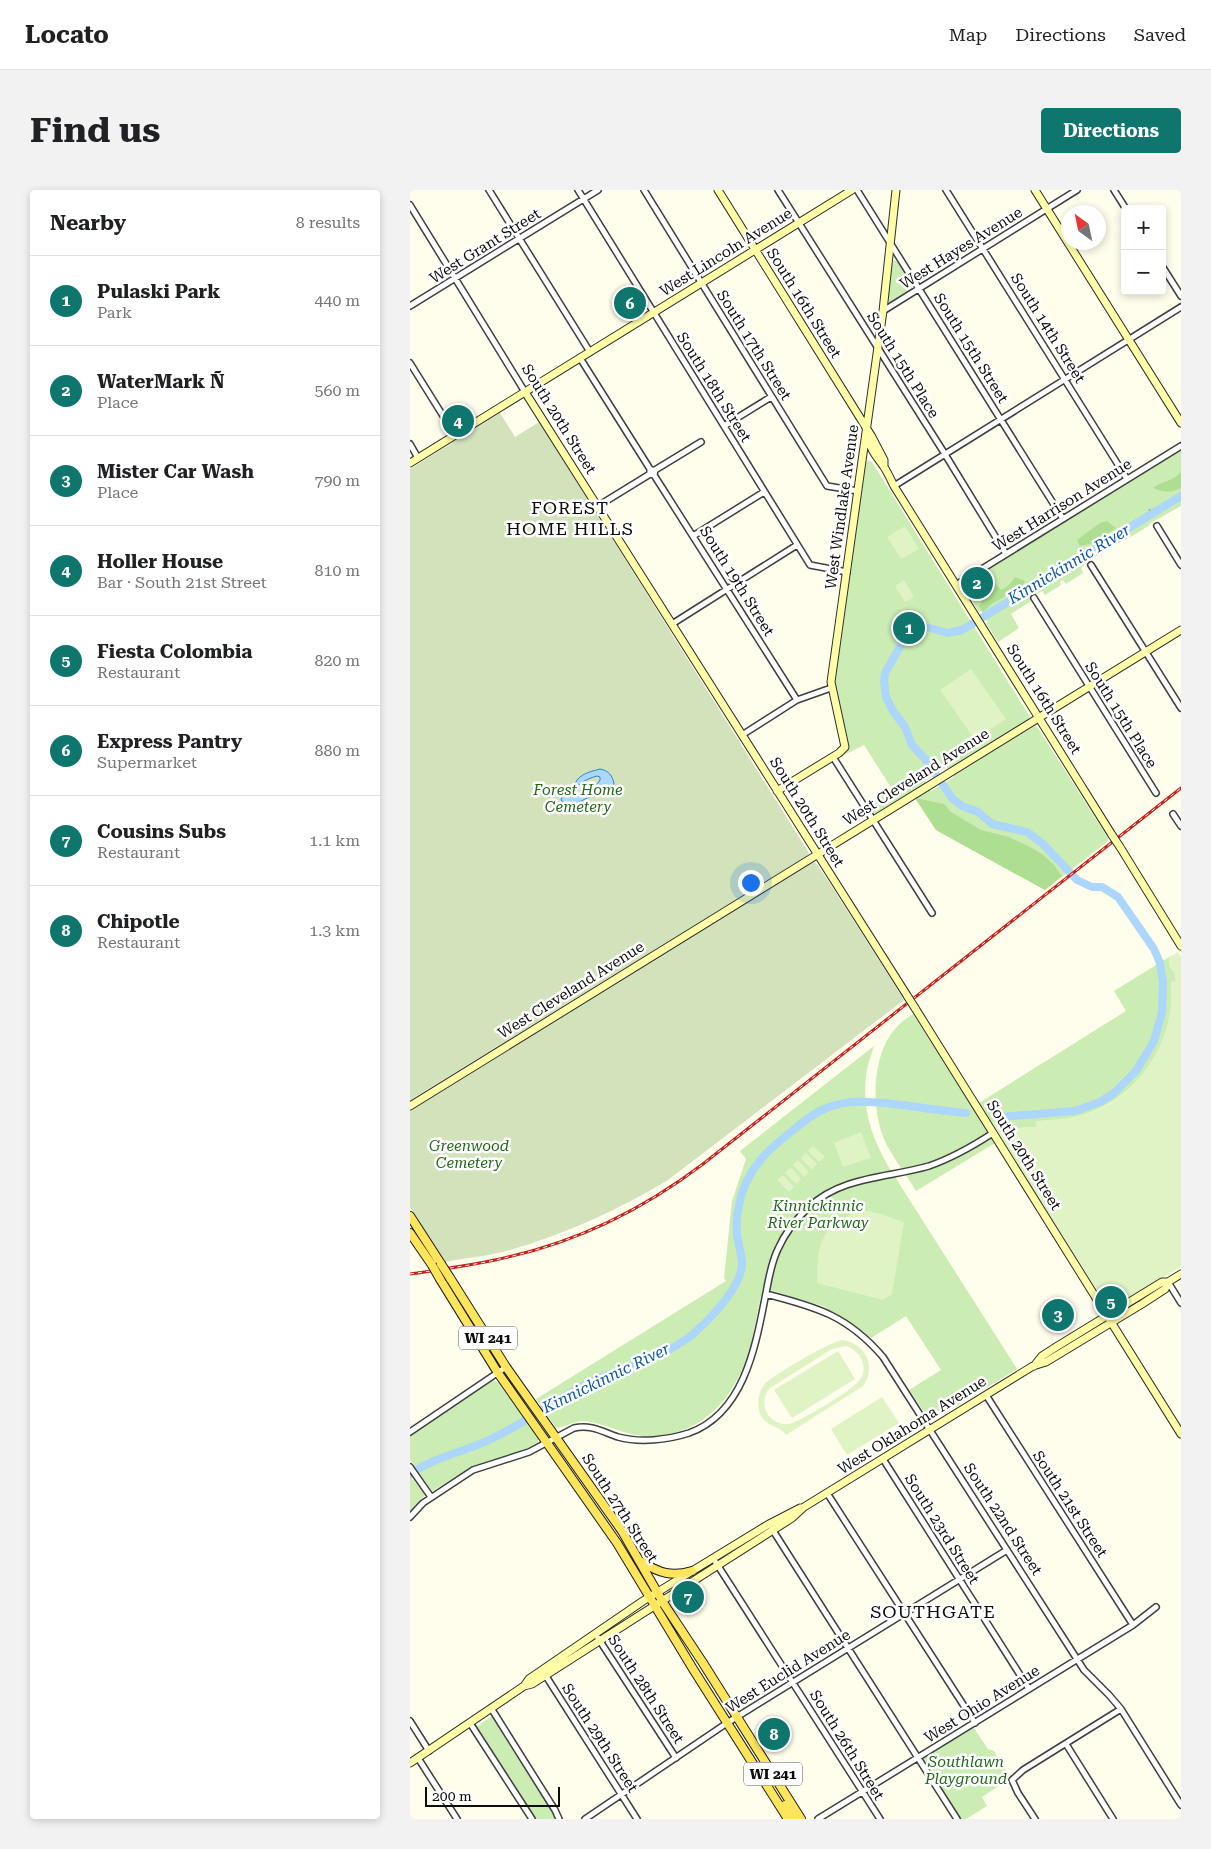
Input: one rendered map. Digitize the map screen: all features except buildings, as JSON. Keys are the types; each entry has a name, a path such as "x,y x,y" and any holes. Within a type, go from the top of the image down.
{"main road":[{"name":"South 27th Street","path":"410,1216 506,1367 529,1397 548,1443 617,1543 726,1723 788,1819"},
{"name":"South 27th Street","path":"410,1233 432,1265 498,1373 521,1406 543,1427 557,1437 622,1531 660,1596 801,1819"},
{"path":"548,1443 557,1448 580,1471"},
{"path":"582,1492 597,1495"},
{"path":"639,1559 655,1570 665,1574 681,1574 692,1571"},
{"path":"693,1669 703,1663"},
{"path":"774,1797 783,1803 794,1819"}],"street":[{"path":"489,190 590,352"},
{"name":"South 18th Street","path":"578,190 811,566 847,572"},
{"name":"West Grant Street","path":"410,306 598,190"},
{"name":"South 17th Street","path":"644,190 827,486 858,491"},
{"name":"South 16th Street","path":"718,190 867,430 884,460 881,464 894,486 1181,946"},
{"name":"South 15th Place","path":"778,190 1006,554"},
{"name":"West Lincoln Avenue","path":"410,463 852,190"},
{"name":"South 15th Street","path":"857,190 1063,519"},
{"name":"West Windlake Avenue","path":"833,757 842,750 845,744 831,688 877,348 884,311 896,190"},
{"name":"South 14th Street","path":"946,190 1127,479"},
{"path":"1035,190 1181,423"},
{"name":"West Hayes Avenue","path":"884,311 1078,190"},
{"path":"1114,190 1123,205"},
{"name":"South 20th Street","path":"410,205 525,392 994,1133 1181,1434"},
{"path":"1166,272 1181,296"},
{"path":"894,486 1181,307"},
{"name":"South 19th Street","path":"580,358 797,700"},
{"path":"410,363 455,435"},
{"path":"724,426 771,396"},
{"path":"598,506 701,442"},
{"path":"410,444 418,458"},
{"name":"West Harrison Avenue","path":"956,585 1181,446"},
{"path":"863,460 869,458 881,464"},
{"path":"693,536 764,492"},
{"path":"1157,526 1181,565"},
{"path":"672,624 797,544"},
{"path":"1091,565 1181,708"},
{"name":"South 15th Place","path":"1034,598 1156,793"},
{"name":"West Cleveland Avenue","path":"410,1106 1181,630"},
{"path":"742,735 797,700 831,688"},
{"path":"777,791 833,757 932,913"},
{"path":"1173,814 1181,826"},
{"path":"410,1517 431,1497 472,1470 529,1452 574,1428 588,1426 620,1437 648,1440 667,1439 691,1432 714,1419 736,1393 750,1360 771,1268 786,1233 802,1213 820,1198 844,1185 858,1180 916,1169 944,1160 994,1133"},
{"name":"West Oklahoma Avenue","path":"1034,1366 1042,1356 1162,1282 1168,1282 1181,1274"},
{"path":"1168,1282 1181,1303"},
{"name":"West Oklahoma Avenue","path":"543,1673 600,1640 649,1597 660,1596 718,1565 789,1513 804,1507 1034,1366 1046,1362 1075,1345 1166,1288 1168,1282"},
{"name":"South 22nd Street","path":"766,1294 819,1309 837,1318 858,1332 883,1357 1084,1670 1121,1710 1181,1805"},
{"path":"1071,1338 1075,1345"},
{"path":"410,1432 506,1367"},
{"name":"South 21st Street","path":"986,1395 1133,1625"},
{"name":"South 23rd Street","path":"883,1459 1029,1689"},
{"path":"410,1468 431,1497"},
{"path":"826,1493 974,1723"},
{"path":"771,1527 957,1819"},
{"name":"West Oklahoma Avenue","path":"410,1763 524,1686 532,1684 543,1673 595,1634 653,1605 660,1596 692,1571 771,1527"},
{"name":"West Euclid Avenue","path":"585,1819 726,1723 1007,1550"},
{"name":"South 26th Street","path":"713,1558 880,1819"},
{"name":"West Ohio Avenue","path":"818,1819 1078,1660 1156,1608"},
{"name":"South 28th Street","path":"595,1634 676,1758"},
{"name":"South 29th Street","path":"543,1673 637,1819"},
{"path":"491,1708 559,1819"},
{"path":"1035,1819 1012,1780 1023,1770 1121,1710"},
{"path":"410,1721 429,1751"},
{"path":"470,1722 532,1819"},
{"path":"1066,1744 1113,1819"},
{"path":"418,1758 457,1819"}],"green space":[{"path":"894,260 899,263 913,287 890,303 888,300"},
{"name":"Forest Home Cemetery","path":"500,413 515,437 539,422 809,853 806,857 410,1100 410,469"},
{"path":"1181,450 1181,506 1087,562 1081,568 1083,573 1066,584 1063,580 1060,582 1061,585 1045,595 1042,591 1030,598 1031,601 1011,614 1019,628 998,642 986,623 988,622 981,611 979,612 964,587 965,583"},
{"path":"868,460 872,462 1030,717 1027,721 949,769 947,767 925,781 926,783 874,814 867,805 892,789 864,745 840,757 847,751 849,744 835,684 866,463"},
{"path":"1181,472 1181,488 1167,491 1153,488 1174,478"},
{"path":"1107,521 1116,528 1094,543 1080,546 1077,540 1100,523"},
{"path":"905,526 919,549 901,559 887,537"},
{"path":"984,574 990,577 1001,590 1009,585 1015,577 1025,581 1021,588 993,603 983,612 979,607 984,593 982,579"},
{"path":"904,580 914,597 905,602 895,586"},
{"path":"971,669 1006,719 975,740 940,690"},
{"path":"1035,726 1108,838 1108,841 1045,890 936,830 915,798 929,789 931,791 954,777 953,775"},
{"path":"915,798 944,804 951,812 981,830 1009,837 1030,847 1042,854 1062,876 1045,890 936,830"},
{"name":"Greenwood Cemetery","path":"814,862 829,882 904,1000 668,1180 649,1191 591,1220 531,1244 502,1252 445,1262 410,1207 410,1109"},
{"path":"1178,952 1181,957 1181,1267 1124,1300 1114,1284 1099,1293 991,1122 1018,1128 1036,1127 1036,1121 1074,1117 1097,1110 1114,1101 1129,1089 1143,1074 1163,1040 1169,1021 1171,982 1176,981 1175,973 1170,967 1169,957"},
{"path":"1169,957 1170,967 1175,973 1176,981 1171,983 1169,1022 1154,1058 1129,1089 1113,1101 1089,1113 1067,1119 1036,1122 1037,1127 1018,1128 991,1122 979,1103 1126,1011 1114,991"},
{"name":"Kinnickinnic River Parkway","path":"913,1014 995,1143 916,1191 884,1139 877,1112 876,1097 878,1067 887,1040 897,1027"},
{"name":"Kinnickinnic River Parkway","path":"874,1046 868,1065 865,1089 867,1112 877,1145 888,1166 1017,1369 934,1420 930,1420 909,1390 941,1370 906,1316 871,1338 855,1325 823,1306 763,1288 751,1344 737,1381 714,1411 700,1422 683,1430 665,1435 644,1436 629,1434 585,1421 556,1428 536,1399 726,1281 724,1278 732,1201 746,1159 740,1151"},
{"path":"861,1132 871,1158 843,1167 834,1143"},
{"path":"813,1146 825,1157 819,1162 808,1151"},
{"path":"806,1153 817,1164 812,1170 801,1158"},
{"path":"798,1160 809,1172 804,1177 793,1165"},
{"path":"791,1167 801,1179 796,1184 785,1173"},
{"path":"783,1175 794,1187 789,1192 777,1180"},
{"path":"863,1210 904,1222 892,1294 883,1300 817,1283 818,1256 824,1236 838,1222 849,1215"},
{"path":"842,1340 850,1342 863,1351 867,1357 869,1371 863,1386 786,1435 780,1429 764,1420 758,1403 760,1393 765,1384 814,1352","holes":["846,1346 860,1356 863,1366 862,1377 854,1386 825,1406 789,1424 779,1423 769,1416 765,1410 764,1403 770,1388 832,1349"]},
{"path":"838,1351 855,1379 792,1418 774,1390"},
{"path":"493,1380 498,1382 534,1432 538,1442 524,1450 476,1465 432,1491 410,1460 410,1435"},
{"path":"882,1397 899,1423 847,1455 831,1429"},
{"path":"410,1476 425,1495 410,1511"},
{"path":"492,1716 556,1819 536,1819 476,1727"},
{"name":"Southlawn Playground","path":"973,1727 988,1749 994,1751 1007,1772 1005,1782 982,1797 987,1806 966,1819 960,1819 923,1759"}],"water":[{"path":"600,769 610,774 613,778 614,784 608,793 587,798 572,806 567,805 561,800 564,794 580,777","holes":["593,777 600,777 600,780 592,790 580,796 572,796 575,789 581,783"]}],"waterway":[{"name":"Kinnickinnic River","path":"1000,1117 1075,1111 1100,1102 1113,1094 1136,1071 1154,1041 1162,1012 1163,983 1160,963 1154,949 1118,897 1102,887 1092,887 1077,880 1042,843 1027,832 992,824 978,812 962,806 952,798 925,759 912,745 905,727 893,711 886,697 885,673 905,638 911,633 924,628 948,633 962,630 1181,496"},
{"name":"Kinnickinnic River","path":"1149,510 1156,511"},
{"name":"Kinnickinnic River","path":"410,1474 441,1458 493,1438 584,1385 659,1355 693,1334 725,1301 738,1280 742,1261 737,1235 738,1208 741,1195 749,1177 760,1160 774,1146 812,1115 835,1105 856,1102 966,1113"}],"railway":[{"path":"410,1274 508,1257 560,1242 610,1221 658,1195 703,1164 1181,788"}],"place":[{"name":"Express Pantry","path":"630,303"},
{"name":"Holler House","path":"458,421"},
{"name":"WaterMark Ñ","path":"977,583"},
{"name":"Pulaski Park","path":"909,628"},
{"name":"Fiesta Colombia","path":"1111,1302"},
{"name":"Mister Car Wash","path":"1058,1315"},
{"name":"Cousins Subs","path":"688,1597"},
{"name":"Chipotle","path":"774,1734"}],"district":[{"name":"FOREST HOME HILLS","path":"570,517"},
{"name":"SOUTHGATE","path":"933,1611"}]}
